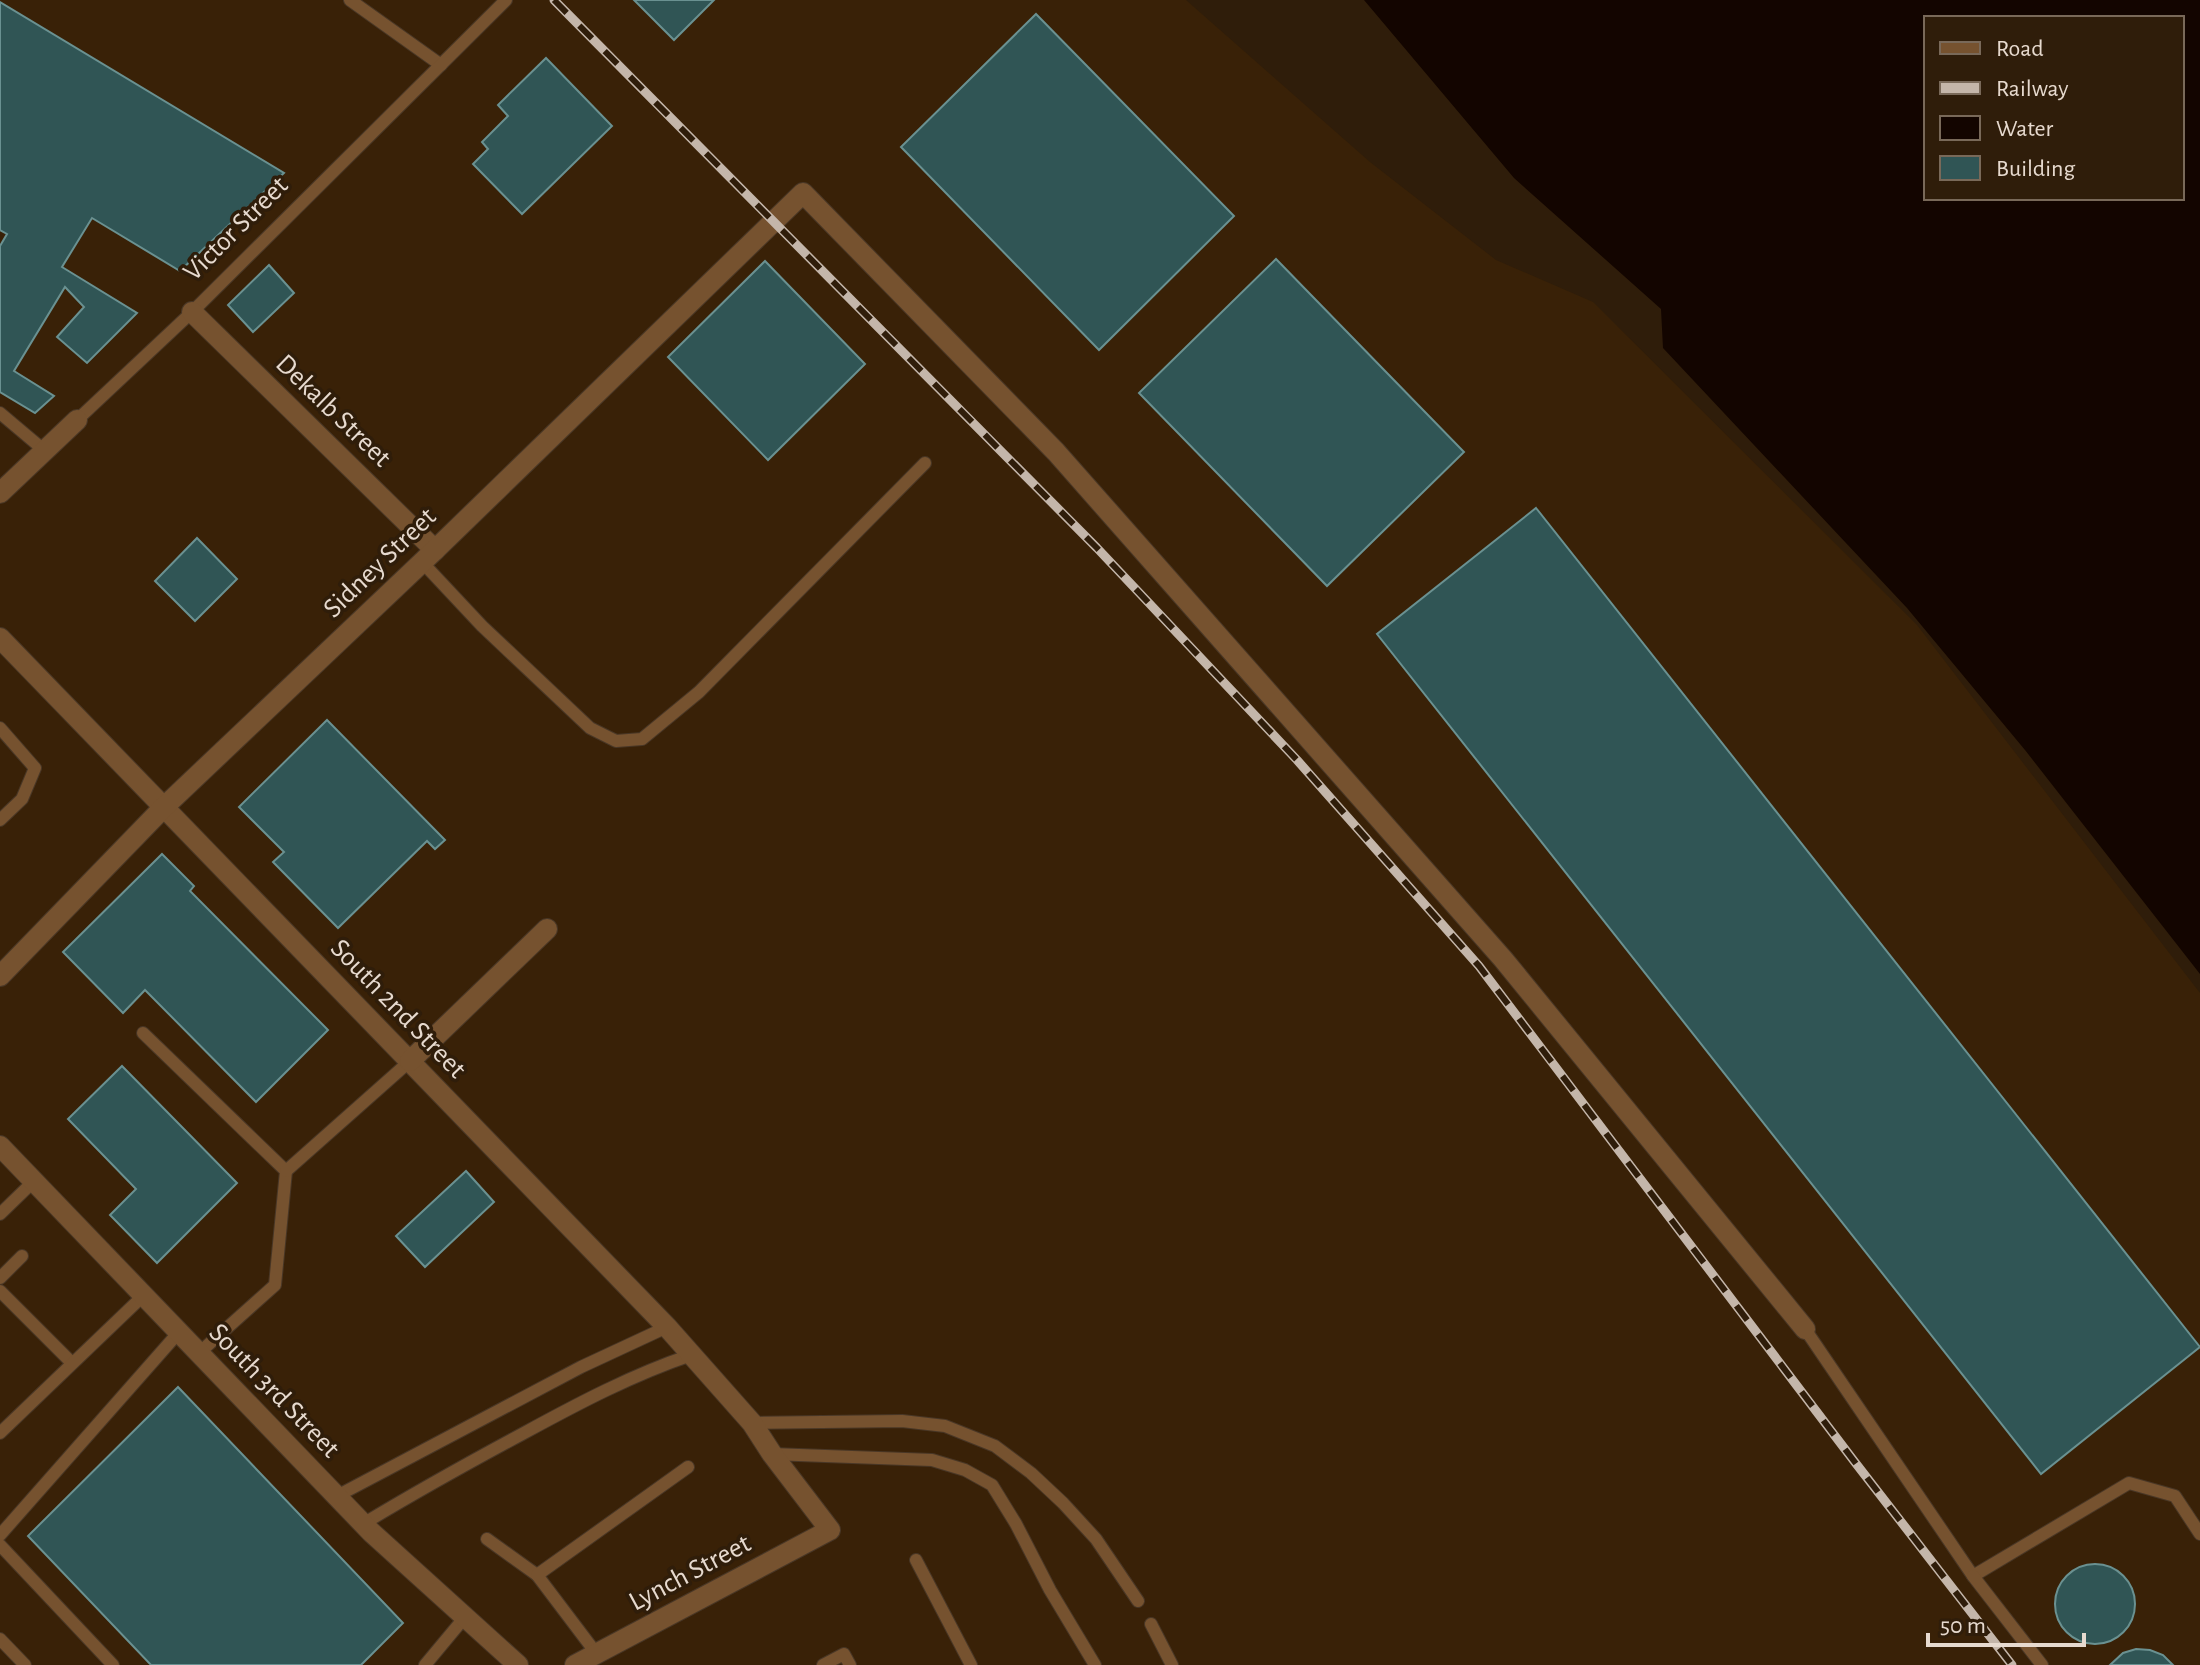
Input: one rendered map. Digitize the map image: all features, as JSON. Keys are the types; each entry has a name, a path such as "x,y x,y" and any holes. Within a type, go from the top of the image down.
{"street":[{"name":"Sidney Street","path":"0,976 163,808 803,193 1056,452 1503,959 1805,1329"},
{"name":"Dekalb Street","path":"192,312 428,556"},
{"name":"Victor Street","path":"0,493 77,420"},
{"name":"South 2nd Street","path":"0,638 667,1327 752,1423 830,1530"},
{"path":"410,1061 547,929"},
{"name":"South 3rd Street","path":"0,1146 363,1524 518,1665"},
{"name":"Lynch Street","path":"575,1665 830,1530"}],"lane":[{"path":"350,0 441,65"},
{"name":"Victor Street","path":"77,420 192,312 506,0"},
{"path":"0,413 45,451"},
{"name":"Dekalb Street","path":"428,556 496,640 590,728 616,741 642,739 699,692 925,463"},
{"path":"0,728 35,768 22,799 0,820"},
{"path":"143,1033 286,1171"},
{"path":"199,1353 275,1285 286,1171 410,1061"},
{"path":"0,1214 34,1181"},
{"path":"0,1278 22,1256"},
{"path":"0,1291 72,1363"},
{"path":"0,1433 144,1295"},
{"path":"337,1496 581,1367 667,1327"},
{"path":"1805,1329 1973,1576 2042,1665"},
{"path":"0,1535 179,1332"},
{"path":"363,1524 594,1395 691,1355"},
{"path":"752,1423 902,1421 945,1426 995,1446 1031,1473 1063,1503 1096,1539 1138,1601"},
{"path":"772,1454 932,1460 965,1470 992,1485 1095,1665"},
{"path":"537,1575 688,1467"},
{"path":"1973,1576 2129,1483 2175,1496 2200,1534"},
{"path":"487,1539 537,1575 596,1653"},
{"path":"0,1545 113,1665"},
{"path":"916,1560 971,1665"},
{"path":"425,1665 465,1617"},
{"path":"1151,1624 1172,1665"},
{"path":"2,1646 25,1665"},
{"path":"823,1665 844,1654 850,1665"}],"shaded area":[{"path":"0,0 1186,0 1370,162 1496,260 1593,302 1917,625 2200,993 2200,1665 0,1665"}],"water":[{"path":"1364,0 2200,0 2200,974 2025,750 1907,608 1663,348 1661,309 1514,178"}],"building":[{"path":"634,0 714,0 674,40"},
{"path":"0,2 284,173 180,271 92,218 62,267 137,313 87,363 57,337 84,307 65,287 14,371 54,396 35,413 0,392 0,246 7,234 0,230"},
{"path":"1036,14 1234,216 1099,350 901,147"},
{"path":"546,58 612,126 522,214 473,164 488,149 482,142 508,116 498,105"},
{"path":"1276,259 1464,452 1327,586 1139,393"},
{"path":"765,261 865,364 768,460 668,357"},
{"path":"269,265 294,293 253,332 228,305"},
{"path":"1536,508 2200,1347 2041,1474 1377,634"},
{"path":"197,538 237,579 195,621 155,581"},
{"path":"327,720 445,840 435,849 427,841 338,928 273,862 284,852 239,807"},
{"path":"162,854 194,886 190,891 328,1030 256,1102 145,990 123,1013 63,952"},
{"path":"122,1066 237,1183 157,1263 110,1215 136,1189 68,1119"},
{"path":"466,1171 494,1202 425,1267 396,1236"},
{"path":"178,1387 403,1623 361,1665 151,1665 28,1536"},
{"path":"2095,1564 2110,1567 2123,1576 2132,1589 2135,1604 2132,1619 2123,1632 2110,1641 2095,1644 2080,1641 2067,1632 2058,1619 2055,1604 2058,1589 2067,1576 2080,1567"},
{"path":"2136,1649 2163,1655 2173,1665 2110,1665 2123,1653"}],"railway":[{"path":"554,0 1097,548 1297,760 1479,966 2012,1665"}]}
